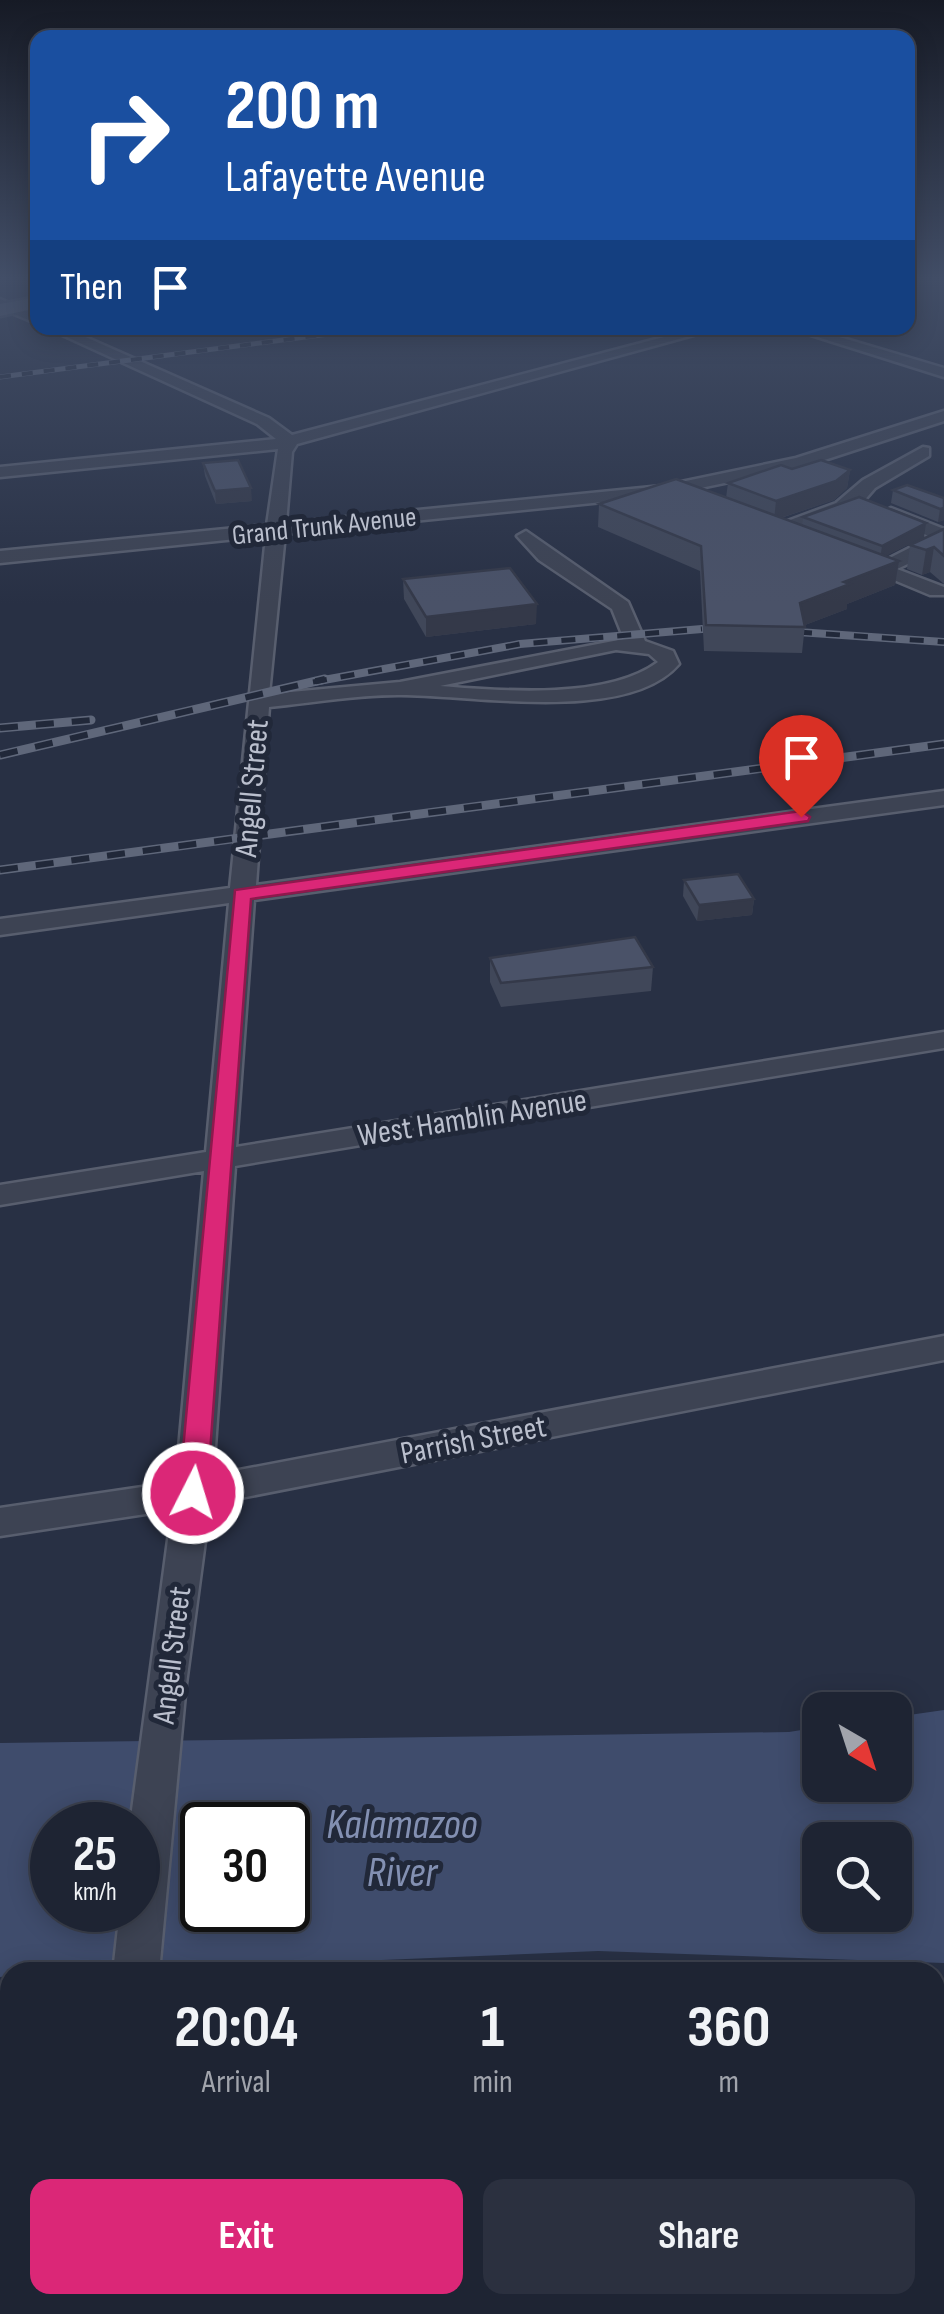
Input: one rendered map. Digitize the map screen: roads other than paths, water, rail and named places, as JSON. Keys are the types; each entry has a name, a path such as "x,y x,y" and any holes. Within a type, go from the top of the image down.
{"street":[{"path":"187,388 262,422 290,442"},
{"path":"0,472 259,449 490,388"},
{"name":"Grand Trunk Avenue","path":"0,557 668,490 764,471 944,416"},
{"path":"875,436 944,459"},
{"name":"Angell Street","path":"137,1962 166,1684 193,1493 258,702 284,452 290,442"},
{"path":"774,530 856,499 869,484 923,452"},
{"path":"668,490 697,501"},
{"path":"856,499 936,531 942,538 880,570"},
{"path":"754,522 810,543"},
{"path":"526,536 546,556 621,606 636,644"},
{"path":"845,556 937,591"},
{"path":"258,702 400,688 593,647 636,644 666,656 670,664 664,672 621,686 525,696 433,694 400,688"},
{"path":"0,928 944,798"},
{"name":"West Hamblin Avenue","path":"0,1195 944,1040"},
{"name":"Parrish Street","path":"0,1522 193,1493 944,1348"}],"water":[{"name":"Kalamazoo River","path":"944,1710 944,1962 598,1951 334,1962 0,1962 0,1743 802,1730 802,1802 912,1802 912,1715"}],"railway":[{"path":"313,682 520,644 702,629"},
{"path":"798,632 944,642"},
{"path":"0,755 325,679"},
{"path":"0,728 91,720"},
{"path":"0,870 944,744"}]}
